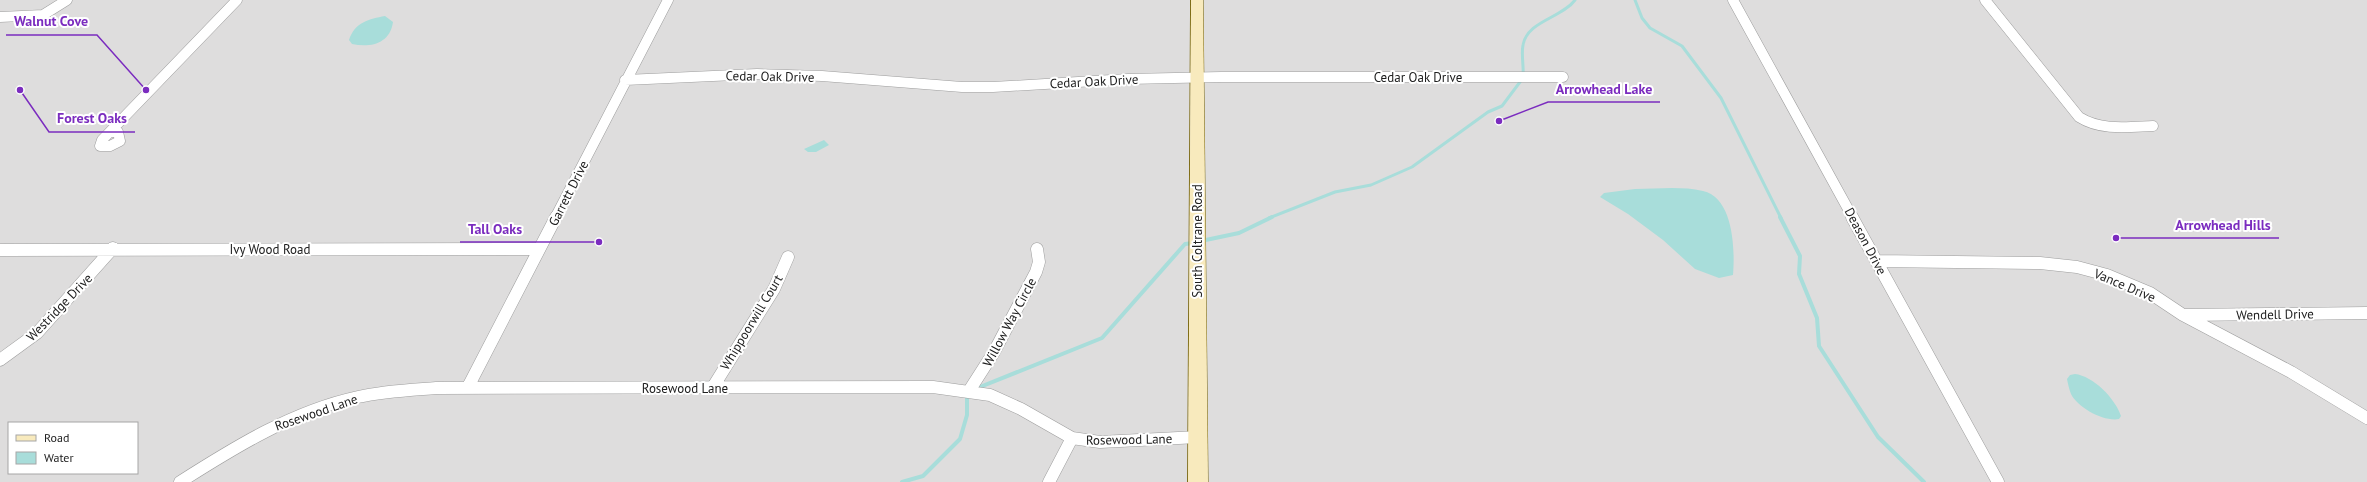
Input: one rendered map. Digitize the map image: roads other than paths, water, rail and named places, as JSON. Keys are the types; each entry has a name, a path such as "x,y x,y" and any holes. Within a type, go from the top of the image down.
{"main road":[{"name":"South Coltrane Road","path":"1197,0 1198,482"}],"street":[{"path":"0,18 43,15 67,0"},
{"path":"106,136 237,0"},
{"name":"Garrett Drive","path":"468,387 625,80 668,0"},
{"name":"Deason Drive","path":"1733,0 1998,482"},
{"path":"1985,0 2079,117 2086,123 2098,126 2153,126"},
{"name":"Cedar Oak Drive","path":"625,80 757,74 822,76 954,87 993,87 1128,79 1563,77"},
{"name":"Ivy Wood Road","path":"0,250 113,248 539,249"},
{"name":"Westridge Drive","path":"0,360 37,333 113,248"},
{"name":"Willow Way Circle","path":"973,392 1036,272 1039,262 1037,249"},
{"name":"Whippoorwill Court","path":"713,387 774,289 788,257"},
{"name":"Vance Drive","path":"1877,261 2040,263 2077,267 2107,275 2150,293 2183,315 2277,365 2367,418"},
{"name":"Wendell Drive","path":"2183,315 2367,313"},
{"name":"Rosewood Lane","path":"180,482 267,429 343,401 403,391 468,387 933,387 973,392 1021,409 1072,438 1100,442 1198,437"},
{"path":"1049,482 1072,438"}],"water":[{"path":"385,16 393,22 388,35 383,40 372,45 352,44 349,40 359,25 373,18"},
{"path":"824,140 829,145 816,152 808,152 804,149"},
{"path":"1635,189 1695,189 1713,196 1721,204 1727,214 1733,240 1733,275 1719,278 1695,269 1663,240 1628,214 1600,197 1604,193"},
{"path":"2075,374 2096,383 2109,395 2121,416 2119,419 2106,418 2092,413 2074,399 2067,379 2070,375"}],"waterway":[{"path":"1523,76 1522,49 1526,37 1531,30 1562,11 1575,0"},
{"path":"1635,0 1642,18 1650,28 1682,46 1721,98 1781,218"},
{"path":"1269,218 1335,192 1371,185 1412,167 1488,112 1502,106 1520,82"},
{"path":"1201,241 1239,233 1272,217"},
{"path":"1780,217 1800,256 1799,274 1817,318 1819,346 1878,437 1924,482"},
{"path":"975,389 1102,338 1185,244 1193,243"},
{"path":"902,482 923,476 960,439 967,415 967,394"}],"place":[{"name":"Forest Oaks","path":"20,90"},
{"name":"Walnut Cove","path":"146,90"},
{"name":"Arrowhead Lake","path":"1499,121"},
{"name":"Arrowhead Hills","path":"2116,238"},
{"name":"Tall Oaks","path":"599,242"}]}
